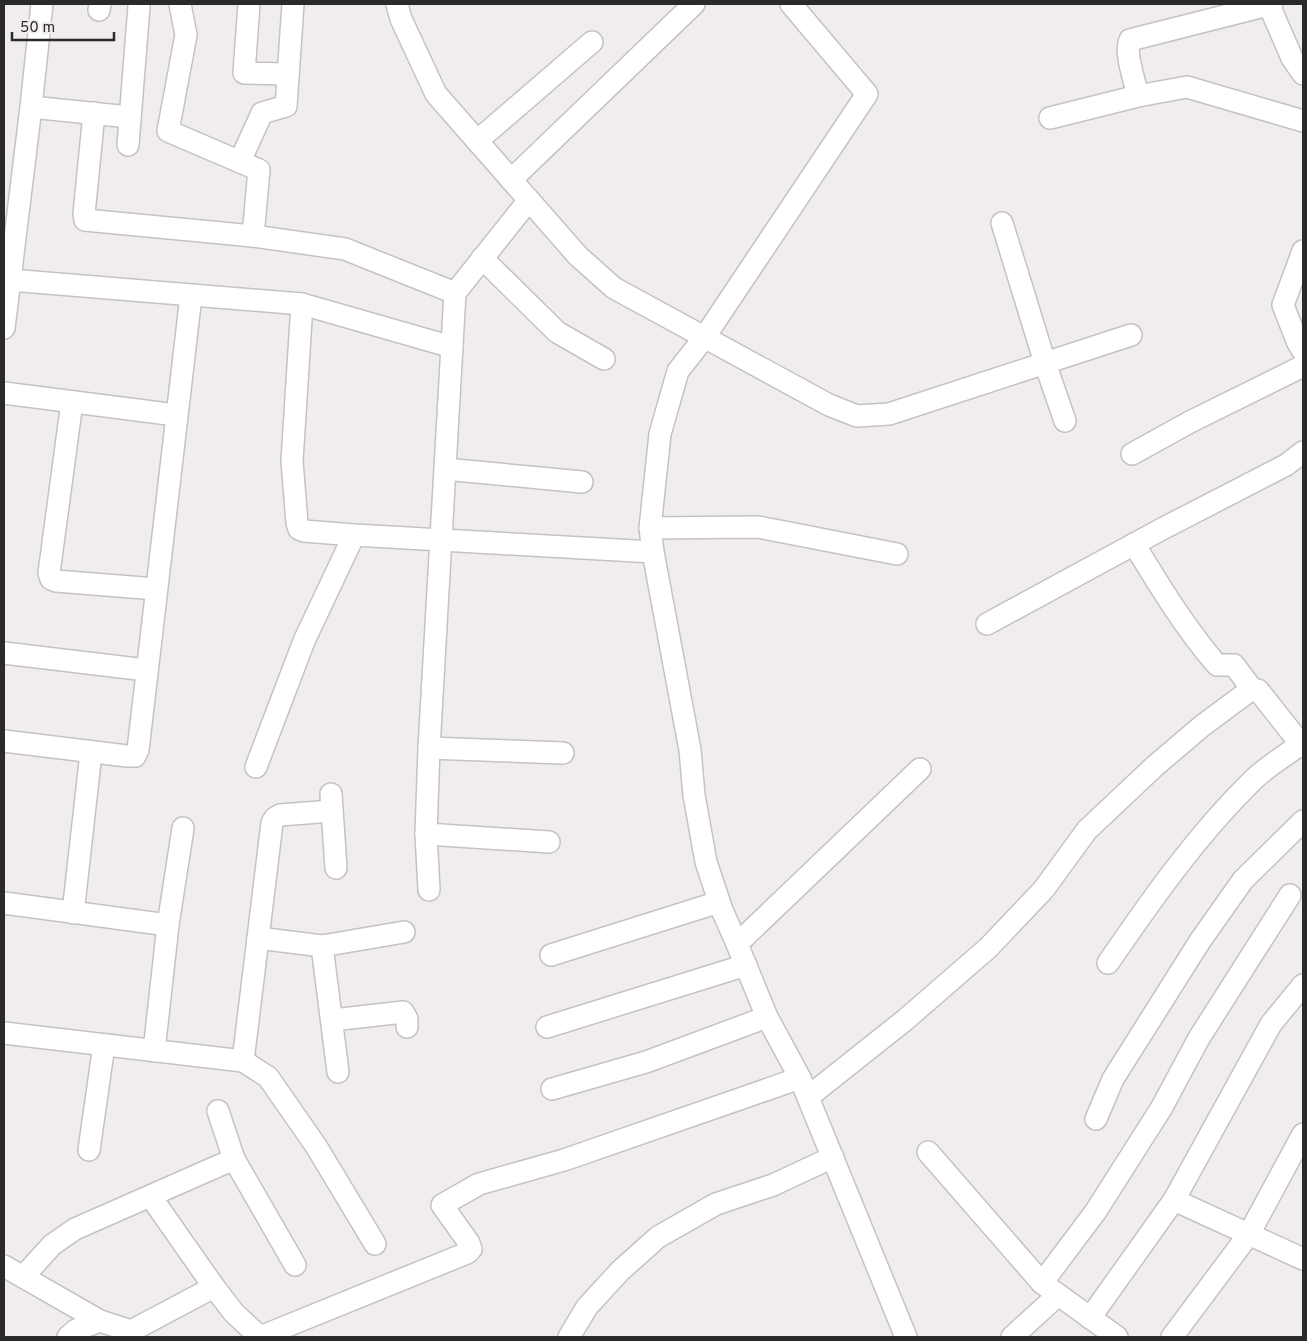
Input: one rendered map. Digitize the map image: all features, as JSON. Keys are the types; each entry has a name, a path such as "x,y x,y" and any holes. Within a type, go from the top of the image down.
{"street":[{"path":"4,328 42,4"},
{"path":"180,4 186,35 168,131 259,170 253,236"},
{"path":"249,4 244,73 288,74"},
{"path":"240,162 262,113 286,106 292,4"},
{"path":"397,4 400,19 436,94 578,256 614,288 829,406 857,416 889,414 1131,335"},
{"path":"511,180 694,4"},
{"path":"791,4 867,94 704,338 678,371 660,434 650,528 690,750 694,795 706,862 719,902 767,1017 800,1078 906,1337"},
{"path":"1138,96 1129,57 1128,46 1130,40 1270,4 1292,58 1303,74"},
{"path":"128,145 139,6"},
{"path":"477,141 592,42"},
{"path":"1050,118 1138,96 1187,87 1303,121"},
{"path":"31,108 129,117"},
{"path":"94,113 85,220 253,236 346,249 455,293"},
{"path":"429,890 426,834 429,748 455,293 529,200"},
{"path":"1002,222 1045,363 1065,421"},
{"path":"1303,251 1283,304 1297,341 1303,351"},
{"path":"482,258 557,332 604,359"},
{"path":"10,280 302,304 452,347"},
{"path":"4,741 127,756 134,756 138,750 191,296"},
{"path":"302,304 292,461 299,528 304,531 354,535 653,552"},
{"path":"1132,454 1190,422 1303,366"},
{"path":"4,393 176,415"},
{"path":"72,402 49,573 51,579 56,581 156,589"},
{"path":"988,624 1134,544 1286,465 1303,452"},
{"path":"446,469 582,482"},
{"path":"650,528 758,527 897,554"},
{"path":"256,767 304,641 354,535"},
{"path":"1134,544 1165,595 1211,659 1219,666 1234,665 1252,689"},
{"path":"4,653 146,670"},
{"path":"808,1097 905,1020 988,948 1044,889 1087,830 1155,766 1202,726 1244,694 1252,689 1258,690 1302,745 1254,779 1209,828 1148,904 1108,963"},
{"path":"429,748 563,753"},
{"path":"73,913 91,753"},
{"path":"738,944 920,769"},
{"path":"243,1061 272,822 275,818 280,814 332,803 336,868"},
{"path":"1096,1119 1113,1079 1200,941 1243,880 1303,821"},
{"path":"154,1051 168,925 184,828"},
{"path":"426,834 549,842"},
{"path":"1012,1337 1050,1289 1096,1211 1162,1107 1199,1038 1290,895"},
{"path":"550,955 719,902"},
{"path":"4,903 168,925"},
{"path":"258,938 322,946 404,932"},
{"path":"322,946 333,1020 338,1072"},
{"path":"547,1027 746,965"},
{"path":"1090,1318 1174,1200 1271,1024 1303,985"},
{"path":"333,1020 403,1012 407,1019 407,1027"},
{"path":"552,1089 646,1062 767,1017"},
{"path":"4,1033 243,1061 268,1077 316,1146 375,1244"},
{"path":"90,1150 104,1045"},
{"path":"151,1197 234,1313 260,1337 467,1253 471,1248 469,1242 442,1205 479,1184 564,1160 800,1078"},
{"path":"218,1110 234,1158 295,1265"},
{"path":"1172,1337 1248,1234 1303,1134"},
{"path":"928,1152 1050,1289 1116,1337"},
{"path":"568,1337 587,1307 620,1271 658,1237 716,1204 773,1185 832,1157"},
{"path":"24,1277 52,1245 75,1229 151,1197 234,1158"},
{"path":"1174,1200 1303,1259"},
{"path":"4,1266 100,1322 131,1331 214,1287"},
{"path":"68,1337 76,1330 100,1322"}]}
